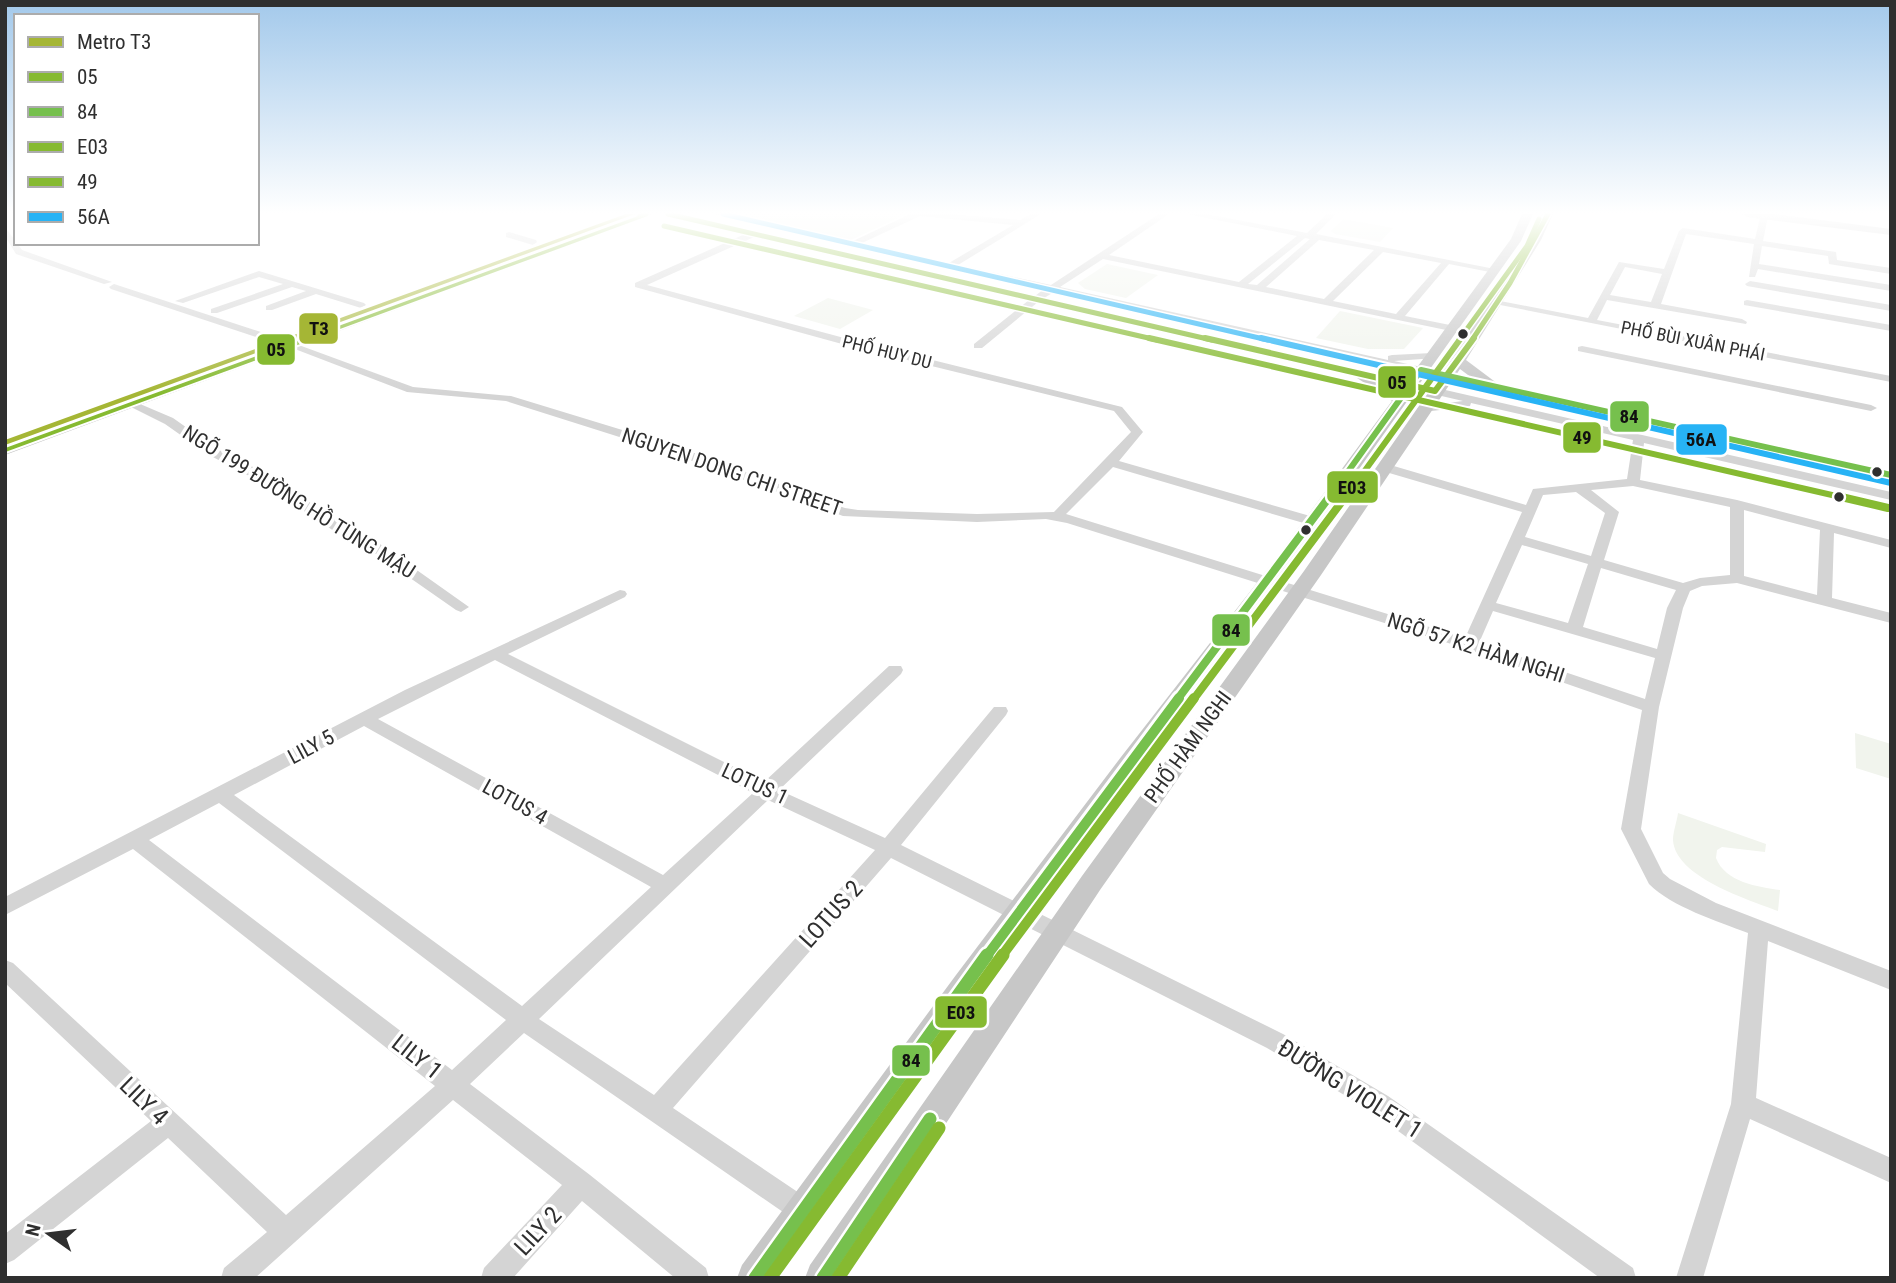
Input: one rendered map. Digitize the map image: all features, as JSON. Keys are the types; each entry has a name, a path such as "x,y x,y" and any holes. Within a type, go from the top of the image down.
{"highway":[{"path":"5,432 446,274"},
{"path":"5,449 486,274"},
{"path":"364,304 389,310"},
{"path":"269,338 292,346"},
{"path":"46,417 66,428"}],"main road":[{"name":"PHỐ HÀM NGHI","path":"755,1278 1018,913 1312,521 1491,274"},
{"name":"PHỐ HÀM NGHI","path":"823,1278 1057,934 1300,591 1458,361 1513,274"},
{"path":"1458,361 1493,387"},
{"path":"1359,373 1399,399"}],"street":[{"path":"81,274 269,338"},
{"path":"180,301 259,274 364,304"},
{"name":"PHỐ HUY DU","path":"663,274 638,285 846,342 1118,409 1137,432 1112,463 1067,503 1058,516"},
{"path":"931,274 1410,385 1429,400 1451,404 1488,403"},
{"path":"985,274 1809,454 1891,475"},
{"path":"978,346 1038,298 1074,274"},
{"path":"1187,274 1451,328"},
{"path":"1241,285 1257,274"},
{"path":"1259,289 1274,274"},
{"path":"1326,302 1355,274"},
{"path":"1399,317 1436,274"},
{"path":"1591,321 1617,274"},
{"path":"1655,306 1667,274"},
{"path":"1605,297 1655,306 1739,336 1753,274"},
{"path":"1804,274 1891,288"},
{"path":"150,298 162,296 217,312 292,284"},
{"path":"1750,284 1891,308"},
{"path":"269,308 316,291"},
{"name":"PHỐ BÙI XUÂN PHÁI","path":"1495,303 1591,321 1739,336 1891,379"},
{"path":"1747,303 1891,328"},
{"name":"NGUYEN DONG CHI STREET","path":"292,346 411,390 507,398 674,450 843,512 977,517 1058,516 1300,591"},
{"path":"1582,349 1871,408"},
{"path":"1370,359 1432,356"},
{"path":"1429,400 1488,403 1891,496"},
{"name":"NGÕ 199 ĐƯỜNG HỒ TÙNG MẬU","path":"133,404 169,421 213,452 262,477 342,530 375,547 461,607"},
{"path":"1633,482 1639,438"},
{"path":"1112,463 1312,521"},
{"path":"1383,467 1529,510"},
{"path":"1470,645 1538,492 1633,482 1891,544"},
{"path":"1574,630 1598,563 1612,512 1578,487"},
{"path":"1737,505 1737,579"},
{"path":"1824,601 1826,527"},
{"path":"1517,540 1684,587 1700,582 1737,579 1891,618"},
{"path":"1684,587 1675,608 1651,707 1631,829 1663,885 1709,909 1891,981"},
{"name":"NGÕ 57 K2 HÀM NGHI","path":"1300,591 1651,707"},
{"name":"LILY 5","path":"5,907 494,653 620,594"},
{"path":"1488,605 1664,656"},
{"name":"LOTUS 1","path":"494,653 767,792 930,867 1018,913"},
{"path":"234,1278 453,1085 895,670"},
{"name":"LOTUS 2","path":"655,1111 886,849 1000,711"},
{"name":"LOTUS 4","path":"365,719 666,886"},
{"path":"221,795 523,1020 805,1212"},
{"name":"LILY 1","path":"135,840 581,1184 696,1278"},
{"name":"ĐƯỜNG VIOLET 1","path":"1018,913 1275,1041 1380,1104 1619,1275"},
{"path":"1689,1278 1743,1104 1759,927"},
{"name":"LILY 4","path":"5,969 285,1231"},
{"path":"1743,1104 1891,1171"},
{"path":"5,1251 168,1123"},
{"name":"LILY 2","path":"494,1278 581,1184"}],"shaded area":[{"path":"1092,274 1158,275 1126,298 1085,289 1078,283"},
{"path":"828,298 873,310 840,329 794,316"},
{"path":"1340,311 1423,328 1404,349 1368,349 1316,338"},
{"path":"1855,733 1891,744 1891,779 1856,768"},
{"path":"1678,813 1766,844 1765,852 1722,847 1717,850 1716,858 1720,866 1734,878 1752,885 1780,890 1778,911 1715,885 1686,865 1677,853 1673,840"}],"metro line":[{"name":"T3","path":"5,443 468,274"}],"transit line":[{"name":"05","path":"5,449 483,274"},
{"name":"49","path":"872,274 1888,508"},
{"name":"05","path":"927,274 1435,391 1515,274"},
{"name":"56A","path":"983,274 1891,483"},
{"name":"E03","path":"770,1278 976,991 1139,770 1291,572 1507,274"},
{"name":"84","path":"755,1278 966,984 1129,763 1281,565 1421,370 1891,475"},
{"name":"84","path":"823,1278 930,1119"},
{"name":"E03","path":"838,1278 939,1128"}]}
